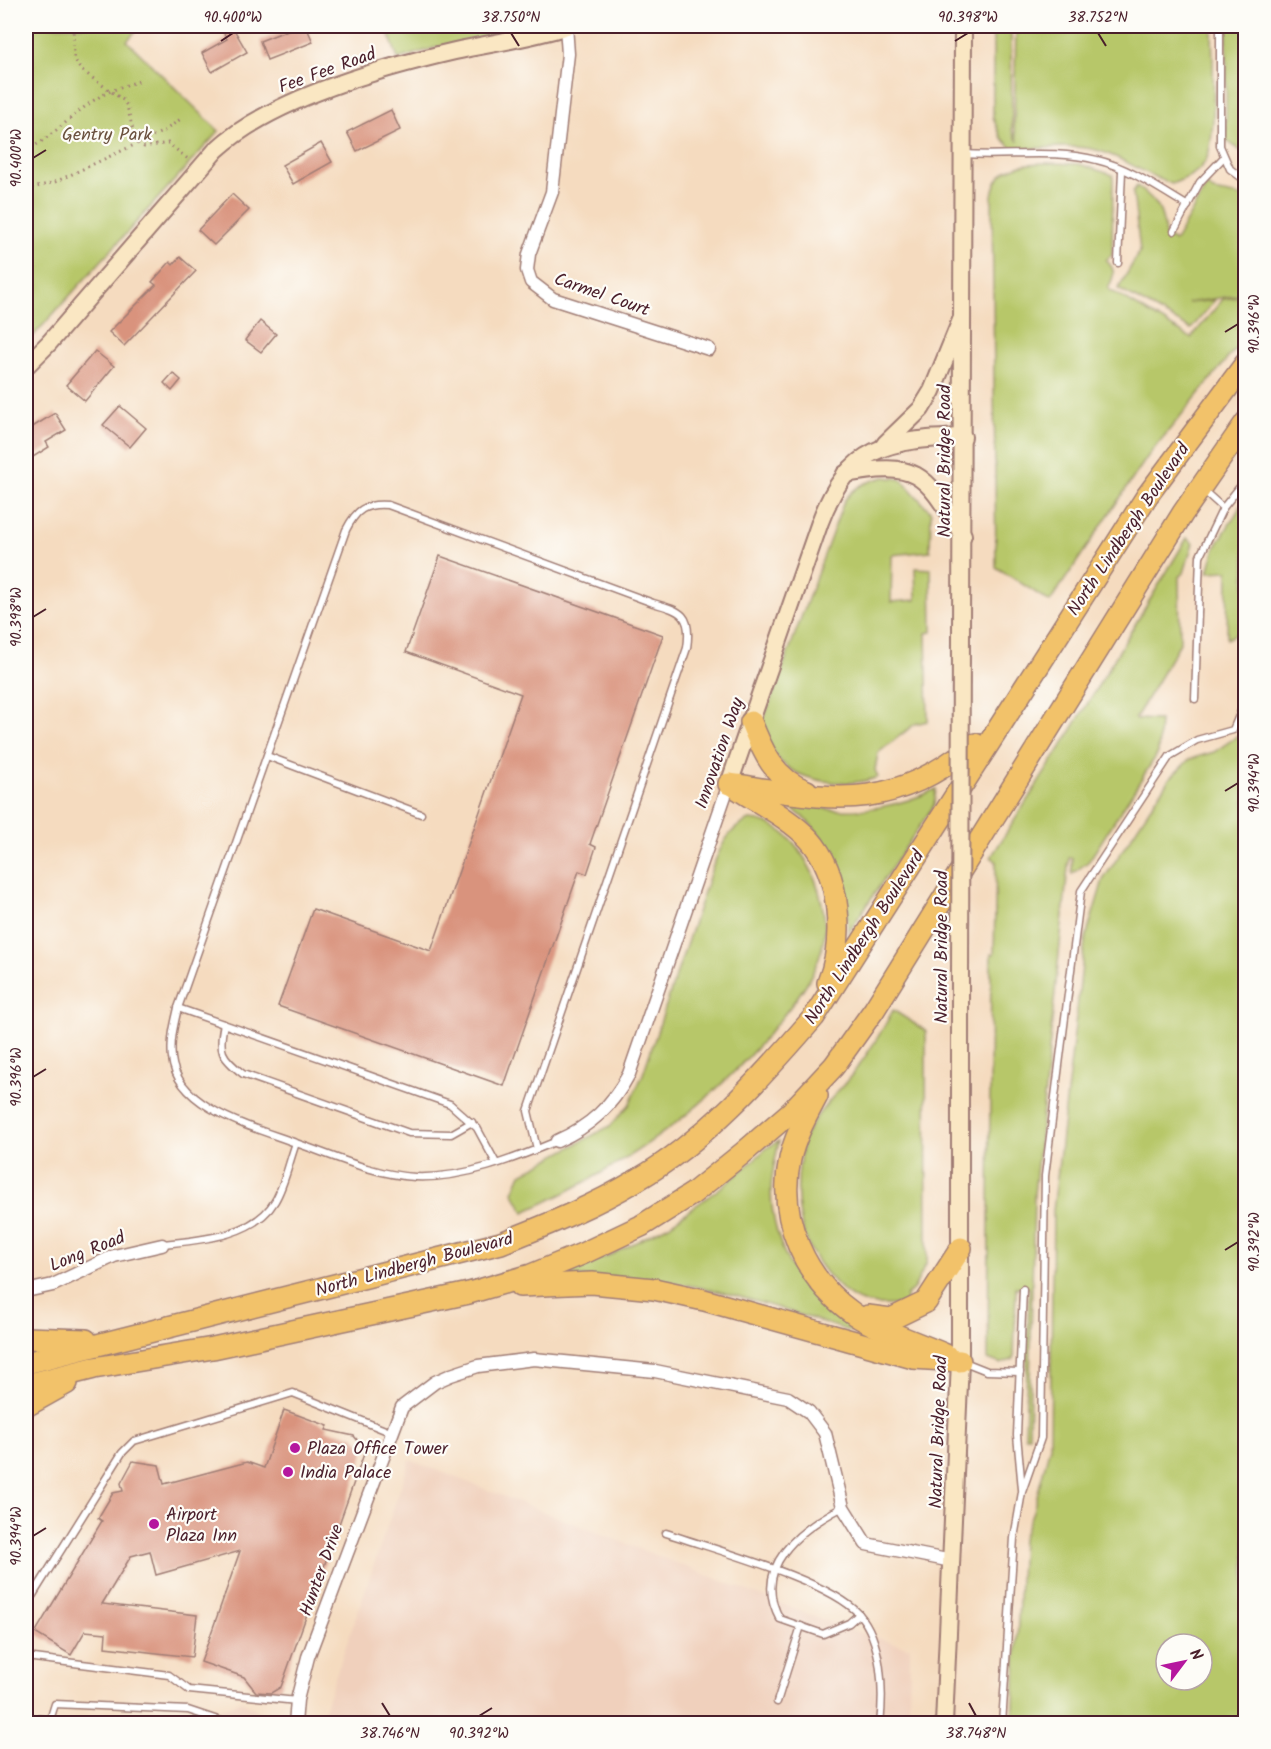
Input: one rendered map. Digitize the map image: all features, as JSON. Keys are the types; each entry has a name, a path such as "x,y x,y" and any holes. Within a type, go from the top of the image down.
{"highway":[{"name":"North Lindbergh Boulevard","path":"26,1363 501,1243 573,1215 639,1179 705,1130 765,1073 814,1017 1148,496 1245,363"},
{"name":"North Lindbergh Boulevard","path":"26,1385 94,1368 213,1348 469,1293 531,1275 582,1254 641,1226 692,1194 792,1111 834,1066 874,1010 1200,487 1245,422"},
{"path":"729,784 827,798 874,796 917,782 948,766 1008,713"},
{"path":"751,722 769,762 780,775 798,787 827,798"},
{"path":"729,784 791,823 810,841 824,863 834,892 837,926 836,953 830,977 814,1017"},
{"path":"834,1066 799,1130 790,1160 788,1191 792,1231 807,1264 826,1291 855,1315 960,1361"},
{"path":"855,1315 891,1318 926,1302 962,1248"},
{"path":"469,1293 541,1284 592,1283 654,1289 704,1300 914,1358 960,1361"},
{"path":"26,1338 111,1341"},
{"path":"26,1406 94,1368"}],"main road":[{"name":"Fee Fee Road","path":"26,366 49,343 199,169 228,139 299,98 406,64 541,34 567,26"},
{"name":"Natural Bridge Road","path":"944,1724 960,1361 962,1248 960,980 963,26"},
{"path":"881,448 921,409 932,391 963,314"},
{"name":"Innovation Way","path":"729,784 829,498 844,475 860,460 898,441 963,437"},
{"path":"844,475 877,468 897,468 919,477 938,496 963,535"}],"street":[{"name":"Carmel Court","path":"567,26 568,54 552,192 529,254 527,270 531,282 553,299 709,349"},
{"name":"Innovation Way","path":"557,1141 597,1119 616,1099 629,1074 729,784"},
{"name":"Long Road","path":"26,1292 53,1285 114,1256 162,1245"},
{"name":"Hunter Drive","path":"295,1724 297,1701 308,1657 390,1432 402,1407 435,1382 478,1366 534,1359 655,1371 788,1398 809,1412 825,1433 843,1507 866,1544 952,1561"}],"lane":[{"path":"1220,26 1220,146 1230,169 1245,181"},
{"path":"963,154 997,156 1049,153 1098,160 1146,181 1188,206"},
{"path":"1174,231 1200,182 1224,156"},
{"path":"1118,263 1122,171"},
{"path":"1196,699 1200,555 1223,508 1245,479"},
{"path":"1200,487 1223,508"},
{"path":"537,1149 528,1111 687,648 689,632 687,622 678,610 653,603 388,506 373,504 354,514 346,530 178,1008 171,1040 172,1061 185,1089 213,1111 378,1171 416,1177 456,1174 513,1160 557,1141"},
{"path":"1002,1724 1014,1538 1022,1492 1041,1438 1046,1176 1081,891 1170,756 1197,740 1233,730 1245,699"},
{"path":"267,756 421,814"},
{"path":"178,1008 450,1104 472,1122 496,1163"},
{"path":"224,1024 220,1044 226,1061 243,1074 409,1133 451,1134 472,1122"},
{"path":"162,1245 201,1239 236,1230 263,1218 276,1199 296,1143"},
{"path":"1022,1492 1017,1435 1023,1289"},
{"path":"960,1361 987,1371 1020,1372"},
{"path":"26,1615 26,1606 122,1453 134,1441 293,1393 390,1432"},
{"path":"843,1507 798,1534 773,1570 771,1603 780,1619 823,1634 849,1623 859,1614"},
{"path":"666,1533 831,1592 859,1614 876,1650 882,1703 880,1724"},
{"path":"777,1702 801,1626"},
{"path":"26,1657 169,1675 189,1690 297,1701"},
{"path":"26,1718 50,1720 55,1704 188,1710 230,1724"}],"path":[{"path":"73,26 74,58 80,69 128,106 132,131 139,143 150,147 168,143 199,169"},
{"path":"26,152 47,140 91,102 110,91 142,80"},
{"path":"26,190 55,182 164,131 182,118"}],"shaded area":[{"path":"410,1460 841,1627 910,1648 909,1723 319,1724"},
{"path":"242,1701 277,1723 182,1724"}],"green space":[{"name":"Gentry Park","path":"26,26 140,26 127,41 219,131 26,344"},
{"path":"386,26 537,26 434,48 398,59"},
{"path":"993,26 1011,26 1012,130 1018,142 1014,127 1016,26 1212,26 1214,95 1212,133 1210,148 1203,165 1191,175 1172,184 1110,154 1089,148 1012,148 1001,137 993,118"},
{"path":"1227,26 1245,26 1245,154 1226,140"},
{"path":"1040,163 1079,164 1113,175 1112,255 1106,260 1112,267 1113,274 1108,289 1191,338 1223,299 1245,296 1245,337 1148,456 1050,602 996,567 992,196 996,183 1003,173 1014,167"},
{"path":"1207,185 1213,191 1245,197 1245,294 1188,303 1215,300 1191,329 1118,289 1140,251 1133,192 1137,186 1150,196 1158,207 1163,219 1165,235 1175,241"},
{"path":"884,477 901,479 931,512 930,551 892,555 891,602 916,600 915,568 931,569 932,632 926,633 928,721 915,724 878,753 875,770 878,777 852,783 822,781 794,771 783,763 770,746 763,721 844,501 861,485"},
{"path":"1245,499 1245,629 1227,639 1228,571 1208,572 1215,548"},
{"path":"1187,538 1193,543 1184,573 1179,577 1180,643 1135,719 1160,720 1158,753 1089,861 1072,874 1072,858 1069,858 1034,1194 1029,1436 1025,1436 1029,1288 1016,1287 1014,1359 1001,1364 988,1359 991,954 994,954 996,861 991,857 1065,741"},
{"path":"1245,731 1245,1723 1013,1723 1022,1539 1033,1511 1050,1446 1053,1211 1085,941 1103,880 1169,779 1190,759 1214,752"},
{"path":"936,789 934,805 848,933 844,891 832,855 823,839 811,825 796,811 777,799 793,800 831,809 862,809 909,800"},
{"path":"750,820 771,825 788,837 807,862 815,879 822,905 825,931 818,961 807,983 753,1052 695,1108 664,1133 631,1155 561,1195 524,1212 513,1192 521,1174 610,1126 629,1105 643,1074 715,860 730,834"},
{"path":"893,1010 926,1031 927,1262 914,1288 906,1296 906,1303 881,1305 861,1302 843,1291 817,1261 804,1234 798,1205 798,1175 804,1138 809,1129 865,1057"},
{"path":"779,1141 771,1191 777,1232 784,1251 793,1270 818,1304 852,1326 852,1332 764,1304 697,1287 648,1280 565,1277 564,1273 613,1254 669,1225 731,1180 768,1147"}],"building":[{"path":"220,26 232,26 247,52 212,72 202,53 227,39"},
{"path":"287,26 306,26 313,42 267,60 260,41 288,30"},
{"path":"391,110 400,130 357,151 347,132"},
{"path":"321,143 332,162 293,184 282,165"},
{"path":"232,194 249,210 214,245 198,230"},
{"path":"180,257 196,271 124,346 109,332 156,285 152,282 170,262 173,265"},
{"path":"260,321 276,334 261,352 245,340"},
{"path":"95,351 114,366 85,401 66,385"},
{"path":"173,373 181,380 172,391 164,383"},
{"path":"120,406 146,428 130,447 103,425"},
{"path":"55,413 66,430 46,442 49,447 33,457 26,444 26,431"},
{"path":"440,556 663,635 590,844 596,847 587,874 579,871 504,1086 278,1006 313,909 431,951 521,694 406,652"},
{"path":"284,1410 328,1426 326,1430 354,1436 363,1447 364,1454 281,1687 271,1693 256,1692 244,1677 201,1662 240,1551 156,1575 150,1551 131,1556 102,1604 197,1615 192,1657 105,1647 106,1633 85,1631 71,1655 35,1633 102,1521 98,1518 113,1493 123,1491 121,1483 133,1461 159,1465 164,1484 247,1462 264,1468"}],"place":[{"name":"Plaza Office Tower","path":"295,1448"},
{"name":"India Palace","path":"288,1472"},
{"name":"Airport Plaza Inn","path":"154,1524"}]}
